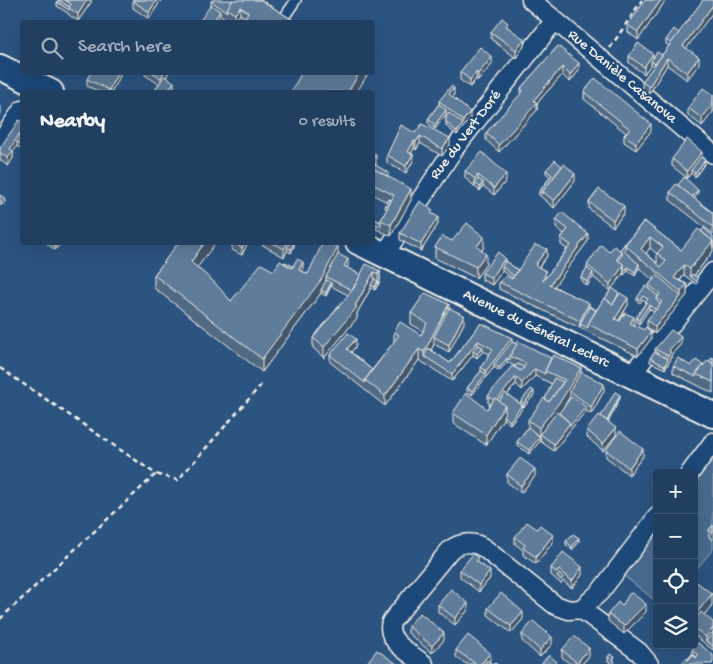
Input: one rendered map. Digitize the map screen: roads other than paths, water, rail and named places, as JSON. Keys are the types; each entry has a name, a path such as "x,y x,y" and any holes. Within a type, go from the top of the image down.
{"main road":[{"path":"0,68 41,90"},
{"name":"Avenue du Général Leclerc","path":"364,245 713,415"}],"street":[{"name":"Rue Danièle Casanova","path":"531,0 713,154"},
{"name":"Rue du Vert Doré","path":"384,256 454,149 555,20"},
{"path":"0,143 20,113"},
{"path":"631,375 713,272"},
{"path":"693,469 713,442"},
{"path":"424,664 392,638 389,630 391,622 450,550 464,543 478,544 555,605 569,610 581,609 600,592 653,521"},
{"path":"581,609 639,652 649,664"}],"lane":[{"path":"292,20 282,14 296,0"}]}
